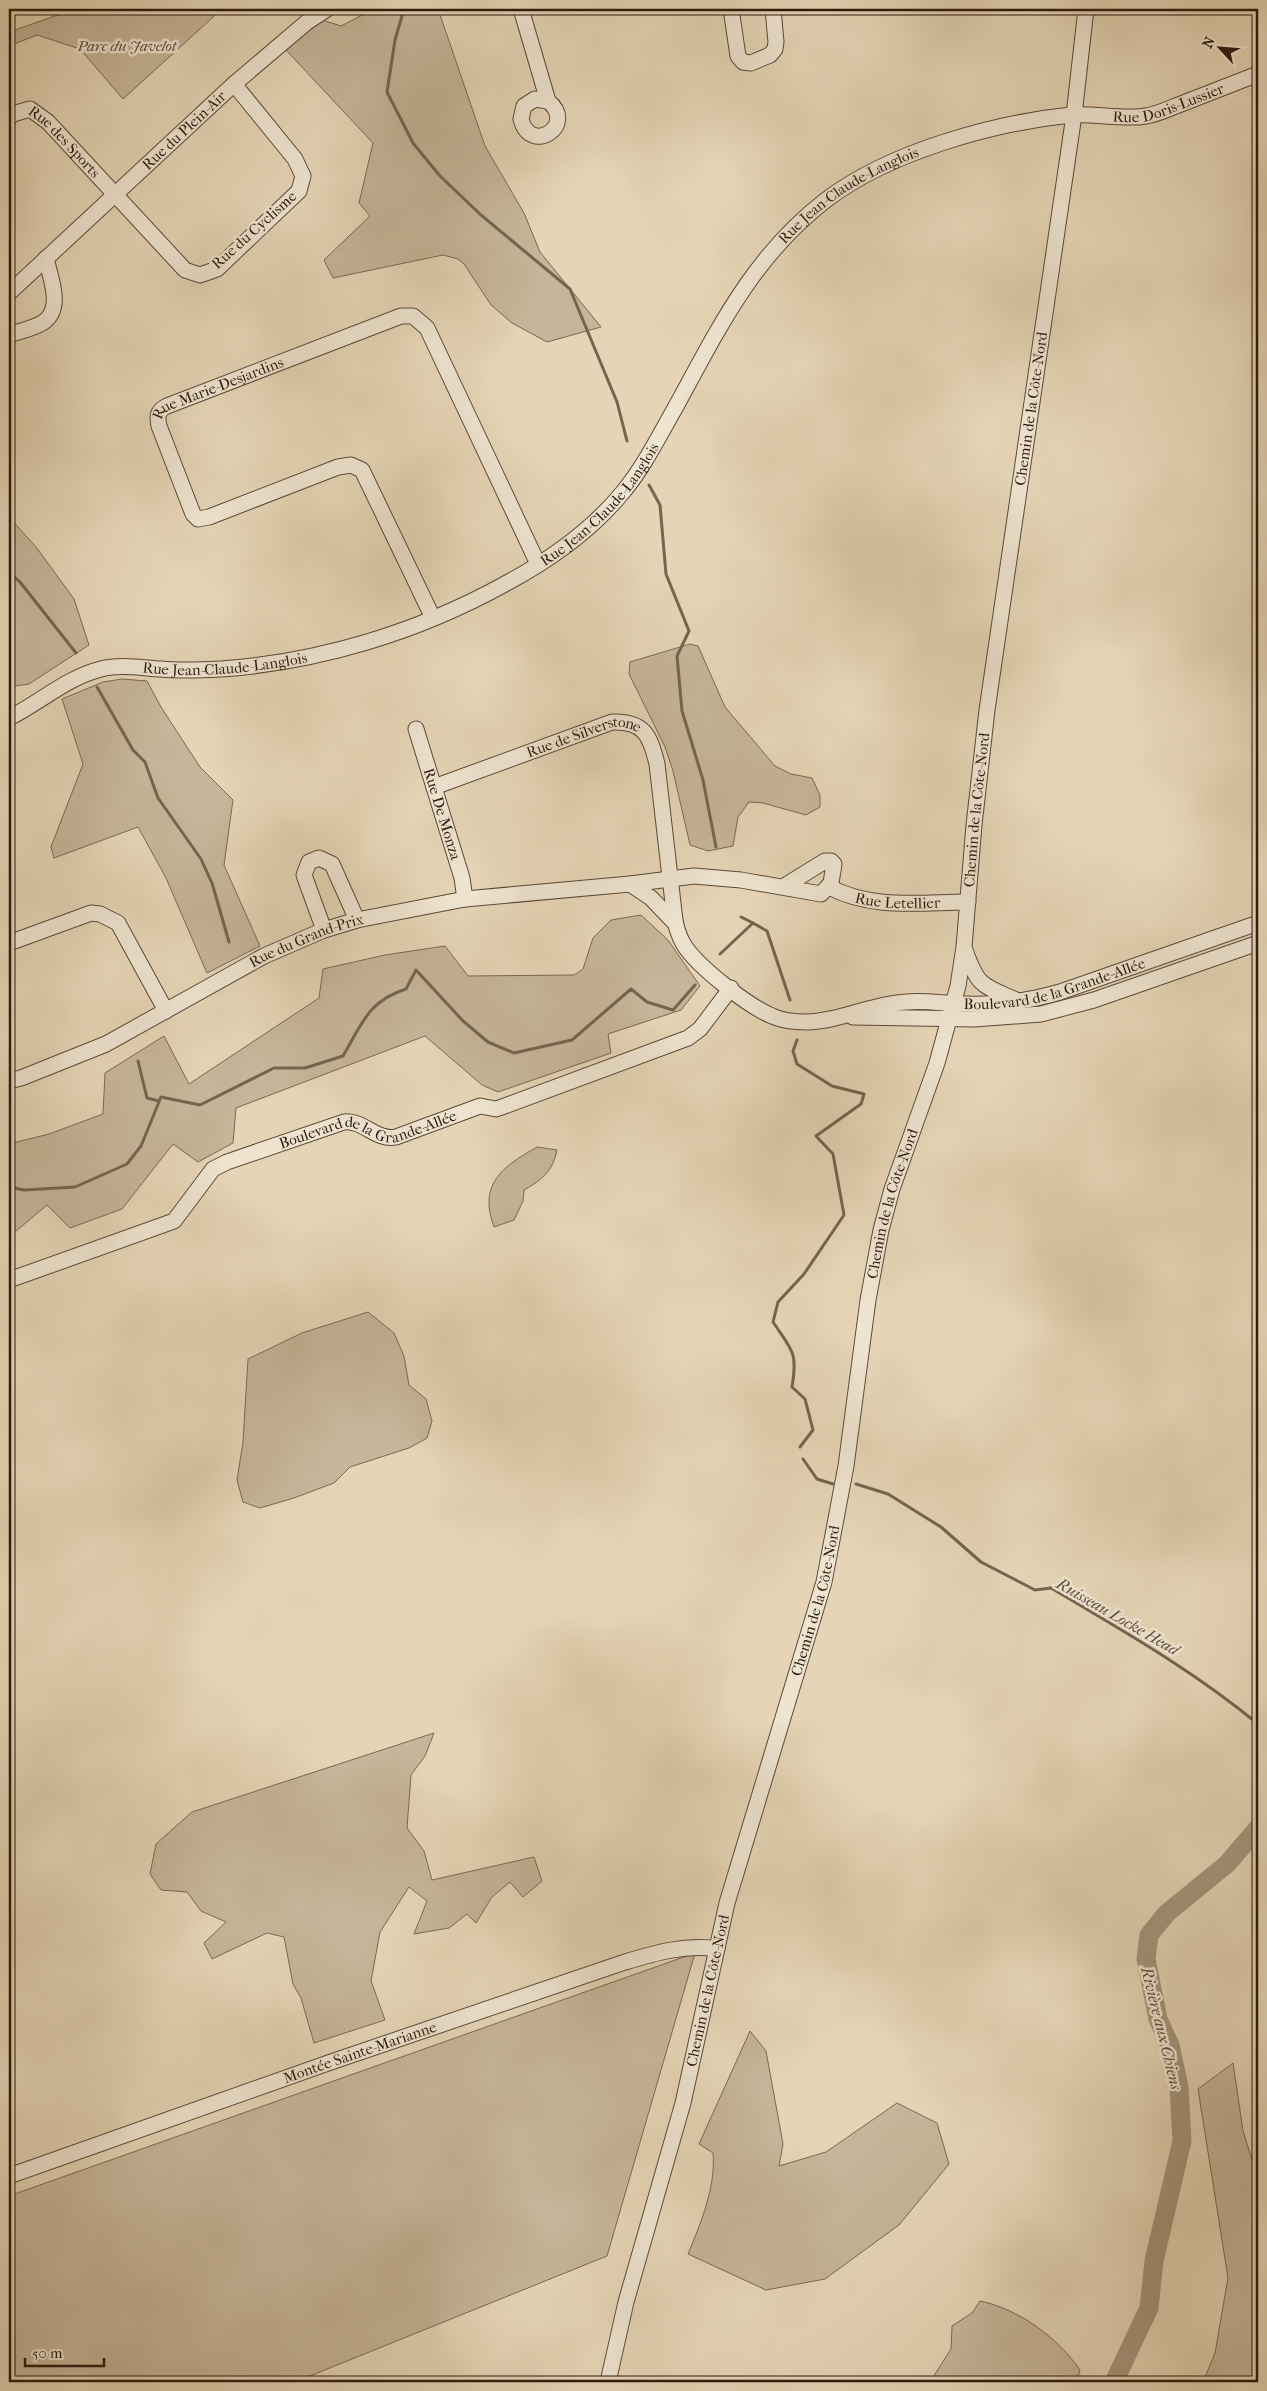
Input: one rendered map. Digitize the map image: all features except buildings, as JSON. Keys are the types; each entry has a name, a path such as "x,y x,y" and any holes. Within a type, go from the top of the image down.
{"street":[{"name":"Rue du Plein-Air","path":"9,293 234,84 307,22 327,9"},
{"path":"522,9 548,101"},
{"path":"731,9 738,56 743,62 750,63 770,55 775,49 773,9"},
{"name":"Chemin de la Côte-Nord","path":"608,2382 632,2279 683,2103 735,1874 805,1650 825,1577 845,1473 870,1280 883,1222 892,1189 932,1078 950,1019 964,947 976,806 992,672 1074,115 1086,9"},
{"name":"Rue Doris-Lussier","path":"1074,115 1147,116 1258,74"},
{"name":"Rue du Cyclisme","path":"114,194 185,270 200,274 217,269 299,191 303,176 295,159 234,84"},
{"name":"Rue des Sports","path":"9,118 13,114 30,110 48,122 114,194"},
{"name":"Rue Jean-Claude-Langlois","path":"9,718 80,677 104,668 195,670 285,662 346,648 433,618 486,594 538,564 585,530 623,492 646,460 706,349 740,294 763,260 808,215 845,187 895,161 929,147 1013,124 1074,115"},
{"path":"9,335 44,322 54,311 54,300 46,258"},
{"name":"Rue Marie-Desjardins","path":"433,618 362,470 352,465 338,467 209,517 198,519 193,514 159,426 157,416 159,411 167,406 401,316 413,316 427,328 538,564"},
{"name":"Rue de Silverstone","path":"434,787 612,722 634,723 640,728 654,749 664,814 669,880"},
{"name":"Rue De Monza","path":"416,729 462,878 465,899"},
{"path":"324,930 304,875 309,862 319,858 332,864 357,920"},
{"path":"669,880 712,876 817,894 824,892 829,887 834,867 833,862 828,860 783,887"},
{"name":"Rue du Grand-Prix","path":"9,1081 79,1056 106,1044 264,956 324,930 357,920 465,899 669,880"},
{"name":"Boulevard de la Grande-Allée","path":"669,880 675,923 688,949 709,971 768,1014 785,1020 806,1022 846,1016 883,1004 927,1001 953,1004 1020,1002 1060,992 1258,923"},
{"path":"630,884 651,898 675,923"},
{"name":"Rue Letellier","path":"829,887 852,897 871,902 968,902"},
{"path":"9,943 91,913 100,914 118,923 166,1010"},
{"name":"Boulevard de la Grande-Allée","path":"846,1016 950,1019 1017,1018 1053,1012 1258,943"},
{"path":"964,947 971,968 979,981 992,990 1020,1002"},
{"name":"Boulevard de la Grande-Allée","path":"9,1280 174,1221 213,1169 227,1162 344,1122 358,1122 384,1138 396,1137 480,1106 502,1107 688,1038 700,1029 731,988"},
{"name":"Montée Sainte-Marianne","path":"9,2176 330,2062 626,1962 675,1949 717,1948"}],"green space":[{"name":"Parc du Javelot","path":"75,9 222,9 123,99 80,49 37,35 9,46 9,32"},
{"path":"374,9 438,9 485,146 524,213 540,252 601,327 547,342 512,323 491,305 464,264 458,259 443,255 333,278 324,260 370,216 359,203 373,143 286,50 322,20 341,26"},
{"path":"9,517 36,547 74,599 89,645 29,684 9,687"},
{"path":"690,644 698,646 725,707 775,766 791,774 812,778 820,795 820,807 806,815 763,803 749,802 738,817 733,846 708,851 690,845 673,771 665,747 629,674 630,662"},
{"path":"122,679 147,681 161,707 200,767 233,800 224,865 260,946 207,973 166,878 138,827 54,858 51,847 83,764 62,699 103,682"},
{"path":"641,915 668,940 700,986 681,1010 608,1034 611,1053 498,1092 482,1085 425,1036 236,1108 233,1143 198,1162 173,1144 122,1209 70,1228 47,1205 9,1237 9,1144 49,1134 103,1114 105,1073 164,1036 189,1084 319,998 323,969 385,955 445,946 468,976 574,975 583,969 593,938 611,920"},
{"path":"537,1147 557,1150 553,1164 546,1174 524,1190 523,1201 514,1220 494,1227 489,1199 491,1188 496,1178 513,1162"},
{"path":"368,1312 394,1333 404,1356 409,1385 426,1399 432,1421 427,1438 409,1448 350,1467 334,1483 294,1498 260,1508 243,1502 237,1480 243,1442 248,1359 302,1333"},
{"path":"434,1733 425,1756 411,1775 407,1828 424,1851 432,1880 534,1857 542,1881 523,1897 510,1882 492,1897 476,1923 467,1914 449,1928 414,1934 427,1901 409,1887 380,1932 371,1981 385,2020 314,2043 301,1998 293,1984 284,1937 267,1933 212,1959 204,1943 226,1922 201,1911 187,1892 161,1890 150,1874 156,1844 192,1812"},
{"path":"695,1953 607,2256 295,2382 9,2382 9,2196"},
{"path":"750,2031 766,2051 783,2144 779,2166 826,2152 897,2103 937,2123 949,2164 899,2225 825,2279 766,2290 688,2254 702,2217 712,2178 713,2153 699,2144"},
{"path":"1233,2063 1243,2131 1258,2179 1258,2382 1203,2382 1215,2353 1228,2278 1198,2089"},
{"path":"980,2301 995,2305 1023,2318 1049,2336 1080,2370 1077,2382 930,2382 951,2349 952,2326 972,2313"}],"waterway":[{"path":"404,9 395,40 387,92 413,143 440,176 481,215 570,289 617,402 627,441"},
{"path":"649,485 660,505 666,574 689,631 677,656 682,711 703,780 716,847"},
{"path":"9,572 20,582 76,653"},
{"path":"97,687 133,750 145,762 158,798 201,859 212,883 229,942"},
{"path":"741,917 753,923"},
{"name":"Ruisseau Locke Head","path":"720,954 753,923 767,931 790,1000"},
{"name":"Ruisseau Locke Head","path":"9,1187 24,1190 75,1187 127,1164 141,1146 161,1097 200,1105 274,1068 305,1068 343,1056 367,1015 383,1000 406,989 416,970 463,1021 488,1042 514,1053 572,1040 631,989 647,1002 673,1010 695,985"},
{"name":"Ruisseau Locke Head","path":"797,1040 793,1051 797,1064 832,1086 864,1094 861,1104 816,1136 833,1154 844,1215 804,1274 778,1302 773,1322 792,1352 794,1358 792,1387 805,1399 813,1430 800,1447"},
{"path":"138,1061 147,1098 159,1101"},
{"name":"Ruisseau Locke Head","path":"803,1459 817,1479 833,1484"},
{"name":"Ruisseau Locke Head","path":"856,1484 888,1494 941,1527 981,1562 1035,1590 1051,1588 1209,1686 1258,1724"},
{"name":"Rivière aux Chiens","path":"1114,2382 1149,2308 1154,2261 1182,2141 1179,2087 1170,2045 1158,2019 1146,1959 1149,1935 1167,1913 1227,1864 1258,1828"}]}
